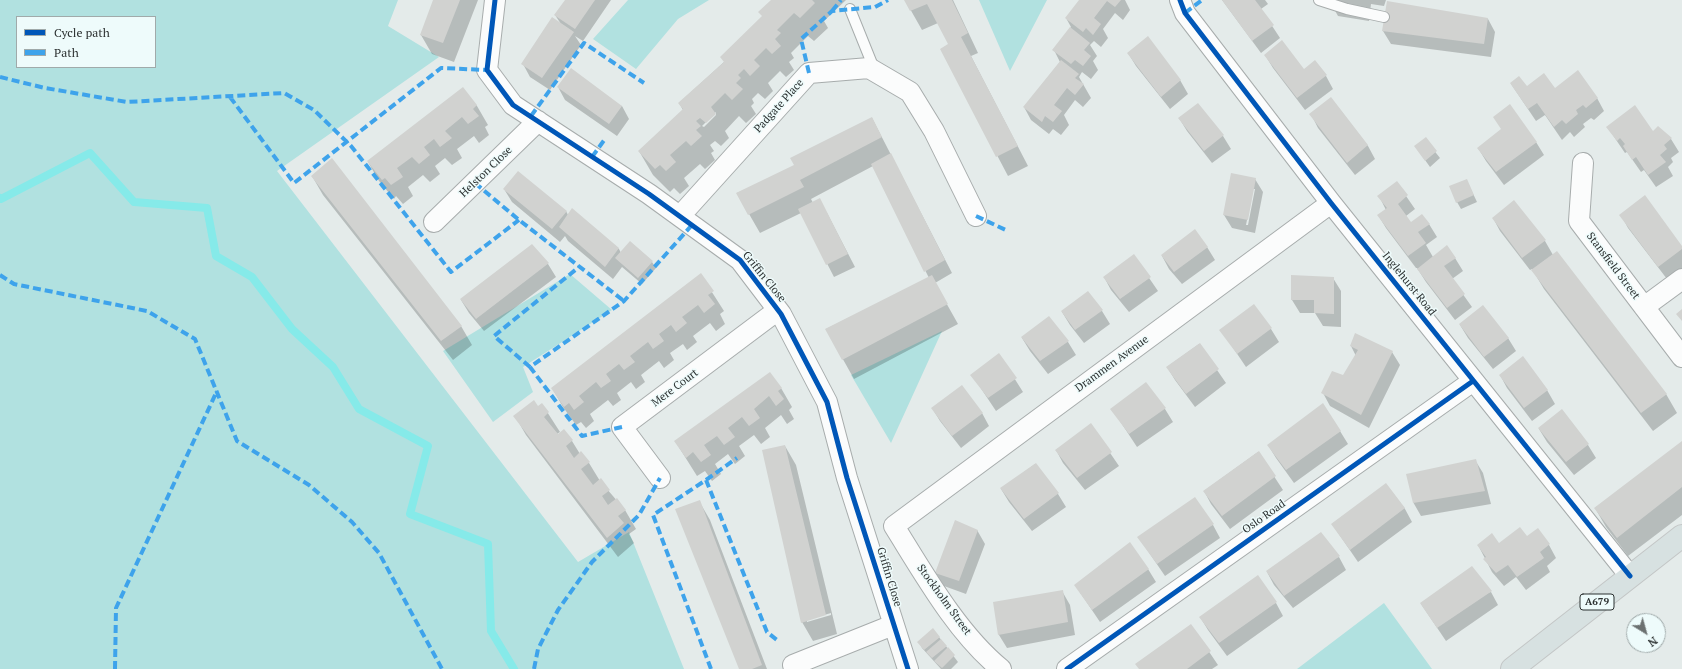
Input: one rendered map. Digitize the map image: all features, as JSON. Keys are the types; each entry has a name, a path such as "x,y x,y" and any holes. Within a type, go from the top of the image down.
{"main road":[{"name":"A679","path":"1512,669 1682,536"}],"street":[{"name":"Griffin Close","path":"495,0 487,70 513,105 649,194 740,260 778,310 828,402 847,478 908,669"},
{"name":"Inglehurst Road","path":"1180,0 1185,13 1331,203 1630,576"},
{"name":"Padgate Place","path":"680,216 809,73 869,68 910,92 934,131 976,216"},
{"name":"Helston Close","path":"434,222 538,121"},
{"name":"Stansfield Street","path":"1584,163 1579,221 1682,357"},
{"name":"Drammen Avenue","path":"894,526 1331,203"},
{"path":"1644,307 1682,279"},
{"name":"Mere Court","path":"660,478 622,428 778,310"},
{"name":"Oslo Road","path":"1066,669 1473,381"},
{"name":"Stockholm Street","path":"894,526 955,620 990,660 1001,669"},
{"path":"793,665 893,625"}],"lane":[{"path":"1319,0 1347,10 1384,17"},
{"path":"850,9 875,71"}],"shaded area":[{"path":"0,0 398,0 388,26 439,57 277,171 578,562 629,532 684,669 0,669"},
{"path":"628,0 709,0 678,19 636,69 593,39"},
{"path":"979,0 1047,0 1010,71"},
{"path":"570,274 612,310 523,367 533,392 493,422 443,351"},
{"path":"942,331 891,443 851,375"},
{"path":"1384,603 1432,669 1297,669"}],"building":[{"path":"433,0 460,0 443,43 420,35"},
{"path":"565,0 595,0 575,29 554,15"},
{"path":"771,0 812,0 815,3 800,18 794,13 777,30 781,33 775,39 781,46 772,54 766,48 754,60 760,66 750,76 744,69 738,75 741,78 736,83 743,89 732,100 725,93 711,107 716,114 706,123 700,118 696,121 701,126 696,130 702,136 691,146 686,141 670,155 676,162 666,171 660,165 655,169 638,151 683,109 678,103 724,62 720,57 762,16 758,12"},
{"path":"904,0 952,0 968,33 961,37 1018,146 996,157 940,49 948,44 927,4 910,11"},
{"path":"1079,0 1121,0 1115,7 1107,1 1094,18 1101,24 1093,35 1086,28 1083,32 1065,18"},
{"path":"1222,0 1255,0 1274,25 1252,41"},
{"path":"1387,1 1488,18 1484,44 1382,31"},
{"path":"552,17 574,32 542,78 521,64"},
{"path":"1070,27 1090,43 1084,50 1091,56 1083,66 1075,60 1071,64 1052,50"},
{"path":"1148,36 1181,80 1161,97 1127,53"},
{"path":"1282,40 1304,69 1315,60 1327,75 1297,98 1264,55"},
{"path":"1061,60 1079,74 1075,78 1084,84 1075,95 1067,88 1054,105 1062,111 1053,122 1045,116 1042,122 1023,107"},
{"path":"571,68 622,106 609,124 557,87"},
{"path":"1578,70 1598,98 1586,108 1583,105 1576,110 1578,114 1566,124 1562,120 1554,127 1537,103 1528,109 1510,83 1519,76 1527,86 1544,73 1555,88"},
{"path":"463,87 477,105 473,109 479,116 468,124 462,117 445,131 452,138 440,147 434,139 424,147 430,155 419,164 412,157 397,168 403,177 391,185 385,178 382,180 367,161"},
{"path":"1331,97 1368,145 1347,163 1309,114"},
{"path":"1198,103 1224,135 1204,151 1178,118"},
{"path":"1510,104 1537,142 1496,172 1477,148 1501,129 1493,117"},
{"path":"1635,105 1653,131 1658,126 1672,138 1664,145 1667,149 1660,155 1666,162 1648,175 1636,157 1632,160 1623,146 1625,144 1620,138 1617,141 1606,127"},
{"path":"872,117 882,137 800,180 804,187 748,215 736,193 794,165 790,158"},
{"path":"1426,137 1437,151 1425,161 1414,146"},
{"path":"891,153 945,260 924,272 871,164"},
{"path":"332,158 462,326 441,341 311,176"},
{"path":"518,171 567,211 552,229 503,189"},
{"path":"1231,173 1256,178 1248,220 1223,215"},
{"path":"1467,179 1474,195 1456,203 1449,186"},
{"path":"1397,181 1408,195 1398,204 1411,222 1422,214 1430,224 1418,232 1426,243 1408,256 1377,215 1387,208 1377,196"},
{"path":"1645,195 1682,246 1682,249 1658,267 1619,215"},
{"path":"820,198 848,254 826,265 798,209"},
{"path":"1514,200 1546,240 1522,258 1492,218"},
{"path":"572,208 619,248 605,267 559,227"},
{"path":"1195,229 1208,247 1174,272 1161,255"},
{"path":"630,241 653,261 638,278 615,258"},
{"path":"532,244 549,263 476,319 460,299"},
{"path":"1447,245 1456,258 1444,266 1465,294 1447,308 1417,269"},
{"path":"1557,251 1667,394 1641,413 1531,270"},
{"path":"1134,254 1151,277 1120,299 1103,277"},
{"path":"701,273 714,291 708,295 715,304 704,313 698,305 682,317 687,323 676,332 671,325 659,334 664,341 653,349 648,342 630,356 635,362 624,370 619,364 606,374 611,381 601,388 596,382 579,396 584,402 574,410 569,403 564,407 551,388"},
{"path":"932,275 948,304 842,360 825,329"},
{"path":"1291,275 1334,277 1334,314 1314,313 1314,300 1291,300"},
{"path":"1088,291 1103,310 1075,330 1061,311"},
{"path":"1254,304 1272,328 1237,354 1219,330"},
{"path":"1483,305 1509,338 1484,357 1459,324"},
{"path":"1682,309 1682,321 1676,314"},
{"path":"1049,316 1069,341 1040,361 1021,337"},
{"path":"1355,333 1393,351 1361,415 1321,393 1332,371 1343,375 1358,350 1350,346"},
{"path":"1200,343 1219,369 1186,394 1166,367"},
{"path":"999,353 1017,378 988,398 970,375"},
{"path":"1523,356 1548,390 1524,408 1499,375"},
{"path":"770,372 782,388 778,391 784,399 776,406 769,396 754,409 760,418 749,426 742,417 728,428 735,437 724,445 717,436 704,445 711,455 701,462 693,452 686,458 674,441"},
{"path":"1146,382 1166,408 1129,434 1110,409"},
{"path":"962,385 983,413 952,436 931,408"},
{"path":"534,400 538,406 542,403 549,412 544,417 558,434 564,429 573,440 566,446 574,458 581,451 590,462 581,469 593,485 601,478 610,490 602,496 608,505 617,498 626,510 618,516 624,523 607,538 513,416"},
{"path":"1323,403 1341,431 1286,470 1267,445"},
{"path":"1562,409 1589,444 1566,462 1538,428"},
{"path":"1091,423 1112,452 1077,478 1055,450"},
{"path":"1682,441 1682,487 1617,538 1594,508"},
{"path":"785,445 826,615 801,623 762,450"},
{"path":"1259,451 1276,476 1222,516 1203,491"},
{"path":"1476,459 1485,491 1413,503 1406,474"},
{"path":"1036,463 1059,493 1024,519 1000,488"},
{"path":"1386,483 1405,508 1350,550 1331,524"},
{"path":"1195,497 1214,524 1157,564 1137,537"},
{"path":"700,500 762,665 752,669 739,669 675,509"},
{"path":"955,520 978,530 959,581 935,573"},
{"path":"1520,527 1527,536 1538,528 1550,544 1540,552 1544,558 1517,577 1508,565 1496,573 1483,559 1486,557 1477,545 1492,533 1499,543"},
{"path":"1321,532 1340,556 1284,596 1266,571"},
{"path":"1130,542 1149,569 1092,610 1074,585"},
{"path":"1472,566 1492,591 1437,628 1420,603"},
{"path":"1258,575 1277,602 1219,643 1199,617"},
{"path":"1063,590 1068,622 998,635 993,602"},
{"path":"1191,624 1211,651 1187,669 1139,669 1135,664"},
{"path":"933,628 940,637 924,650 917,642"},
{"path":"941,639 947,646 932,658 926,652"},
{"path":"948,647 955,655 942,668 934,661"}],"waterway":[{"path":"0,198 1,199 90,153 134,202 207,208 216,256 252,277 292,329 333,367 359,409 428,446 410,514 488,544 491,631 514,669"}],"marked path":[{"path":"832,11 841,0"},
{"path":"809,73 801,39 832,11 875,7 888,0"},
{"path":"1185,13 1202,0"},
{"path":"531,116 584,43 644,83"},
{"path":"230,97 294,183 441,68 487,70"},
{"path":"0,77 45,88 127,102 284,93 314,110 351,146 451,272 519,220"},
{"path":"592,157 605,139"},
{"path":"475,183 519,220 624,301"},
{"path":"976,216 1008,231"},
{"path":"622,427 582,436 530,367 624,301 692,225"},
{"path":"530,367 494,336 579,267"},
{"path":"0,275 14,284 147,311 195,339 237,441 309,485 352,522 379,553 442,669"},
{"path":"115,669 116,608 217,391"},
{"path":"706,480 737,458"},
{"path":"534,669 538,649 558,610 592,562 639,515 660,478"},
{"path":"711,669 653,515 706,480 767,632 777,640"}],"cycle path":[{"path":"495,0 487,70 513,105 649,194 740,260 781,314 827,402 847,478 908,669"},
{"path":"1180,0 1185,13 1331,203 1630,576"},
{"path":"1067,669 1473,381"}]}
